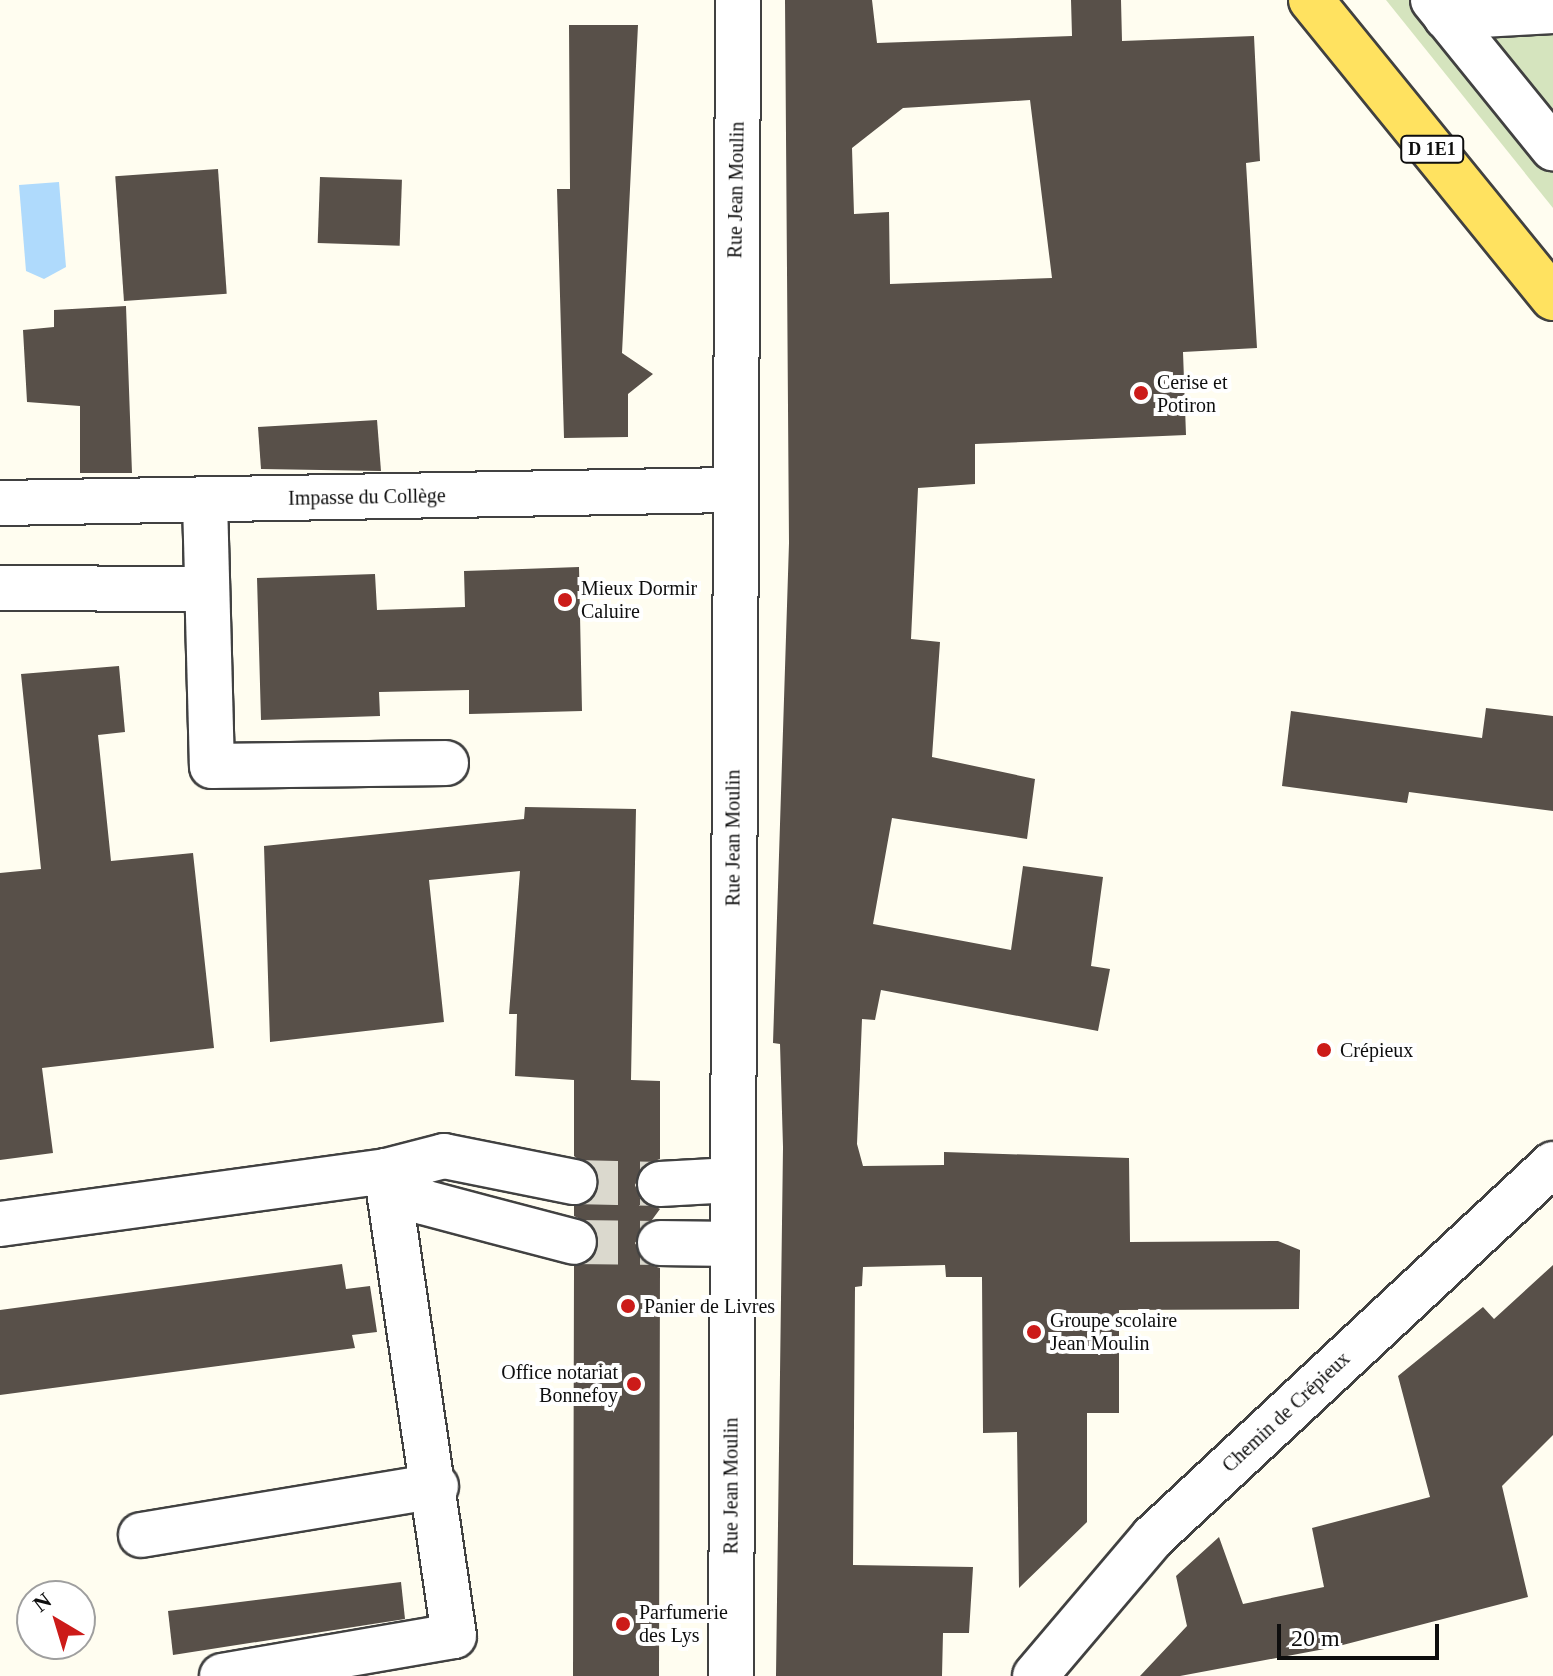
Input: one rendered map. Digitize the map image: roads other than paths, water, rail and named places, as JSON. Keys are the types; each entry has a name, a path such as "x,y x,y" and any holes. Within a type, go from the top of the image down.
{"main road":[{"name":"D 1E1","path":"1311,0 1553,298"}],"street":[{"name":"Rue Jean Moulin","path":"731,1676 733,490 738,0"},
{"path":"1440,8 1553,11"},
{"path":"1440,8 1553,148"},
{"name":"Impasse du Collège","path":"0,503 733,490"},
{"path":"205,501 212,766 446,763"},
{"path":"0,588 207,589"},
{"path":"0,1224 386,1171 444,1156 574,1182"},
{"name":"Chemin de Crépieux","path":"1035,1676 1153,1537 1553,1164"},
{"path":"386,1171 423,1202 574,1242"},
{"path":"222,1676 454,1636 436,1486 386,1171"},
{"path":"660,1184 732,1180"},
{"path":"660,1243 732,1244"},
{"path":"141,1535 436,1486"}],"water":[{"path":"59,182 66,267 44,279 26,271 19,185"}],"tunnel":[{"path":"574,1182 660,1184"},
{"path":"574,1242 660,1243"}],"place":[{"name":"Cerise et Potiron","path":"1141,393"},
{"name":"Mieux Dormir Caluire","path":"565,600"},
{"name":"Crépieux","path":"1324,1050"},
{"name":"Panier de Livres","path":"628,1306"},
{"name":"Groupe scolaire Jean Moulin","path":"1034,1332"},
{"name":"Office notariat Bonnefoy","path":"634,1384"},
{"name":"Parfumerie des Lys","path":"623,1624"}]}
